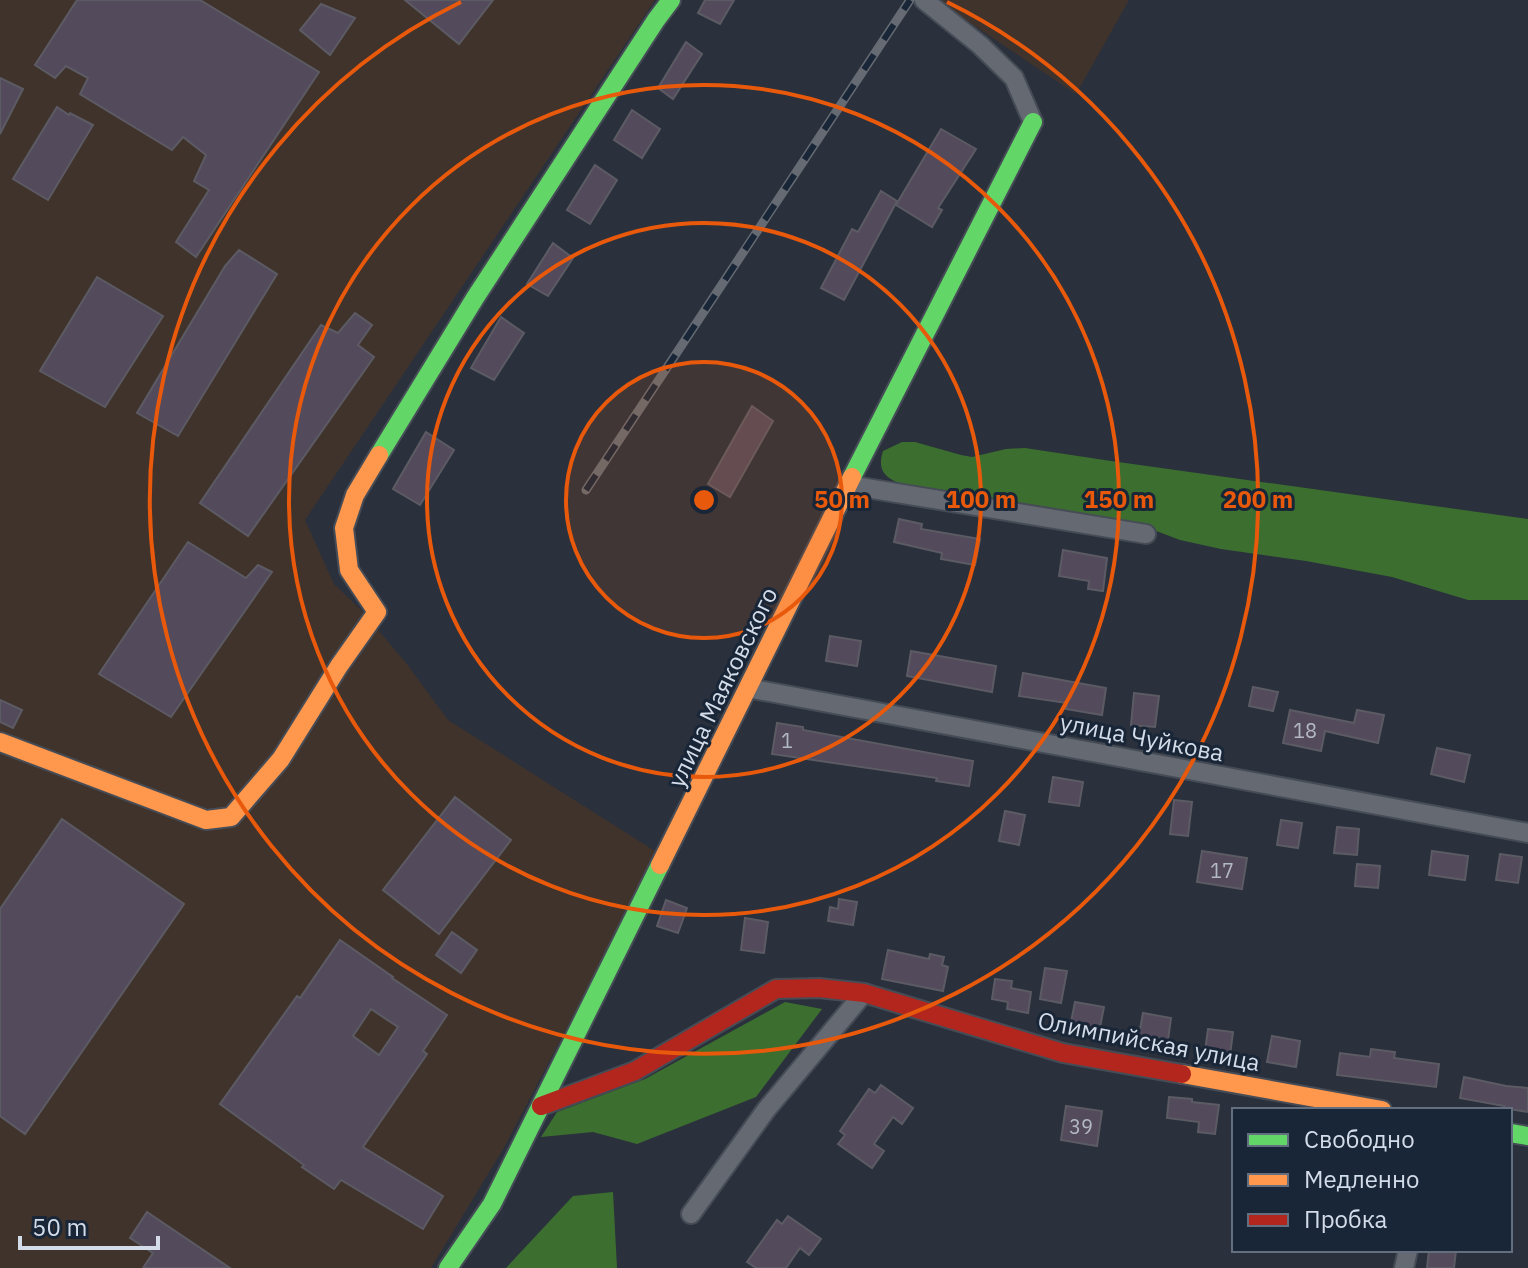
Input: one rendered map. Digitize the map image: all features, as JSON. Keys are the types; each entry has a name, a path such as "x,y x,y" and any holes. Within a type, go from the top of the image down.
{"street":[{"path":"0,742 206,820 231,817 281,759 377,612 349,570 344,528 355,495 475,298 671,0"},
{"name":"улица Маяковского","path":"448,1268 492,1204 848,485 1033,122 1014,78 980,45 924,0"},
{"path":"848,485 1146,534"},
{"name":"улица Чуйкова","path":"748,688 1528,833"},
{"name":"Олимпийская улица","path":"541,1106 635,1071 776,989 819,988 864,993 1063,1053 1371,1108"},
{"path":"691,1214 766,1110 864,993"}],"shaded area":[{"path":"0,0 655,0 305,520 334,584 363,612 406,663 448,720 658,853 505,1146 431,1268 0,1268"},
{"path":"936,0 1129,0 1076,94"}],"green space":[{"path":"902,442 915,442 972,457 1025,448 1528,519 1528,600 1468,600 1392,577 1221,549 1180,540 1151,529 907,486 889,478 881,465 883,451"},
{"path":"785,1002 822,1009 756,1097 637,1144 593,1132 541,1137 557,1112 645,1079"},
{"path":"613,1192 617,1268 506,1268 573,1196"}],"building":[{"path":"77,0 200,0 319,72 196,257 176,242 209,190 194,181 206,155 183,137 172,150 80,94 88,78 66,66 55,78 35,65"},
{"path":"405,0 493,0 459,44"},
{"path":"705,0 734,0 720,24 698,13"},
{"path":"321,4 355,18 330,55 300,30"},
{"path":"686,42 702,54 673,99 658,88"},
{"path":"0,78 23,89 0,134"},
{"path":"57,107 93,125 48,200 13,179"},
{"path":"632,110 660,129 642,158 614,140"},
{"path":"941,129 976,149 938,208 942,210 932,227 896,205"},
{"path":"595,165 617,180 590,224 567,210"},
{"path":"881,191 897,201 844,300 821,288 852,229 858,232"},
{"path":"553,243 573,258 548,296 527,284"},
{"path":"239,250 277,274 178,436 137,413 225,266"},
{"path":"97,277 163,316 105,407 40,371"},
{"path":"355,313 372,325 358,345 374,357 248,536 200,503 321,325 338,333"},
{"path":"501,317 524,333 494,380 471,368"},
{"path":"752,406 773,421 730,497 708,484"},
{"path":"426,432 454,450 420,505 393,489"},
{"path":"899,519 922,524 921,529 980,539 975,565 941,559 942,553 894,542"},
{"path":"188,542 246,578 258,565 272,572 171,717 99,674"},
{"path":"1063,550 1107,558 1103,591 1088,589 1089,581 1059,576"},
{"path":"830,636 861,641 857,666 826,661"},
{"path":"911,651 996,666 992,692 907,676"},
{"path":"1023,673 1106,688 1102,715 1066,709 1067,703 1019,696"},
{"path":"1253,687 1278,692 1273,711 1249,706"},
{"path":"1134,693 1159,696 1155,727 1131,725"},
{"path":"0,700 22,710 13,728 0,722"},
{"path":"1290,710 1354,723 1357,710 1384,715 1378,743 1325,731 1321,751 1283,743"},
{"path":"777,723 973,761 969,786 936,781 937,778 772,754"},
{"path":"1437,748 1470,755 1464,782 1431,774"},
{"path":"1053,777 1083,782 1079,806 1049,802"},
{"path":"455,797 511,840 439,934 383,890"},
{"path":"1174,800 1192,802 1188,836 1170,834"},
{"path":"1005,811 1025,815 1019,845 999,841"},
{"path":"62,819 184,904 25,1134 0,1116 0,909"},
{"path":"1281,820 1302,823 1298,848 1277,845"},
{"path":"1337,827 1359,829 1357,855 1334,853"},
{"path":"1202,851 1247,858 1242,889 1197,882"},
{"path":"1432,851 1468,856 1465,880 1429,875"},
{"path":"1500,854 1522,857 1518,883 1496,880"},
{"path":"1357,864 1380,866 1378,888 1355,886"},
{"path":"839,899 857,902 853,925 828,921 830,907 838,909"},
{"path":"666,900 687,908 678,933 657,926"},
{"path":"745,918 768,922 764,953 741,950"},
{"path":"452,932 477,950 461,973 436,955"},
{"path":"340,940 447,1015 423,1051 427,1054 363,1147 443,1196 423,1229 341,1180 334,1189 220,1104 297,996 300,998","holes":["371,1009 398,1027 379,1055 353,1036"]},
{"path":"888,950 929,959 930,954 944,957 942,965 948,967 943,991 882,979"},
{"path":"1045,968 1067,971 1061,1003 1040,999"},
{"path":"995,979 1012,981 1011,988 1031,992 1028,1013 1007,1009 1008,1002 992,999"},
{"path":"1075,1002 1104,1007 1099,1032 1070,1027"},
{"path":"1143,1013 1171,1018 1168,1040 1139,1035"},
{"path":"1208,1029 1233,1032 1230,1055 1205,1051"},
{"path":"1272,1036 1300,1041 1296,1067 1267,1062"},
{"path":"1371,1049 1395,1052 1394,1058 1439,1064 1436,1087 1337,1075 1340,1053 1370,1057"},
{"path":"1464,1077 1528,1088 1528,1112 1503,1108 1460,1098"},
{"path":"881,1085 913,1108 902,1124 893,1117 874,1144 884,1151 872,1168 838,1144 845,1135 840,1131 869,1089 875,1093"},
{"path":"1169,1097 1219,1105 1215,1134 1198,1132 1199,1122 1167,1118"},
{"path":"1066,1106 1102,1111 1097,1146 1061,1140"},
{"path":"147,1212 230,1268 143,1268 153,1253 130,1238"},
{"path":"788,1216 821,1239 809,1255 800,1248 786,1268 756,1268 747,1262 777,1220 782,1224"},
{"path":"1429,1252 1456,1252 1454,1268 1427,1268"}],"railway":[{"path":"586,490 910,0"}],"traffic: fast":[{"path":"379,455 475,298 671,0"},
{"path":"852,477 1033,122"},
{"path":"448,1268 492,1204 660,865"},
{"path":"1512,1133 1528,1136"}],"traffic: slow":[{"path":"0,742 206,820 231,817 281,759 377,612 349,570 344,528 355,495 379,455"},
{"path":"660,865 852,477"},
{"path":"1182,1074 1371,1108"}],"traffic: jam":[{"path":"541,1106 635,1071 776,989 819,988 864,993 1063,1053 1182,1074"}]}
